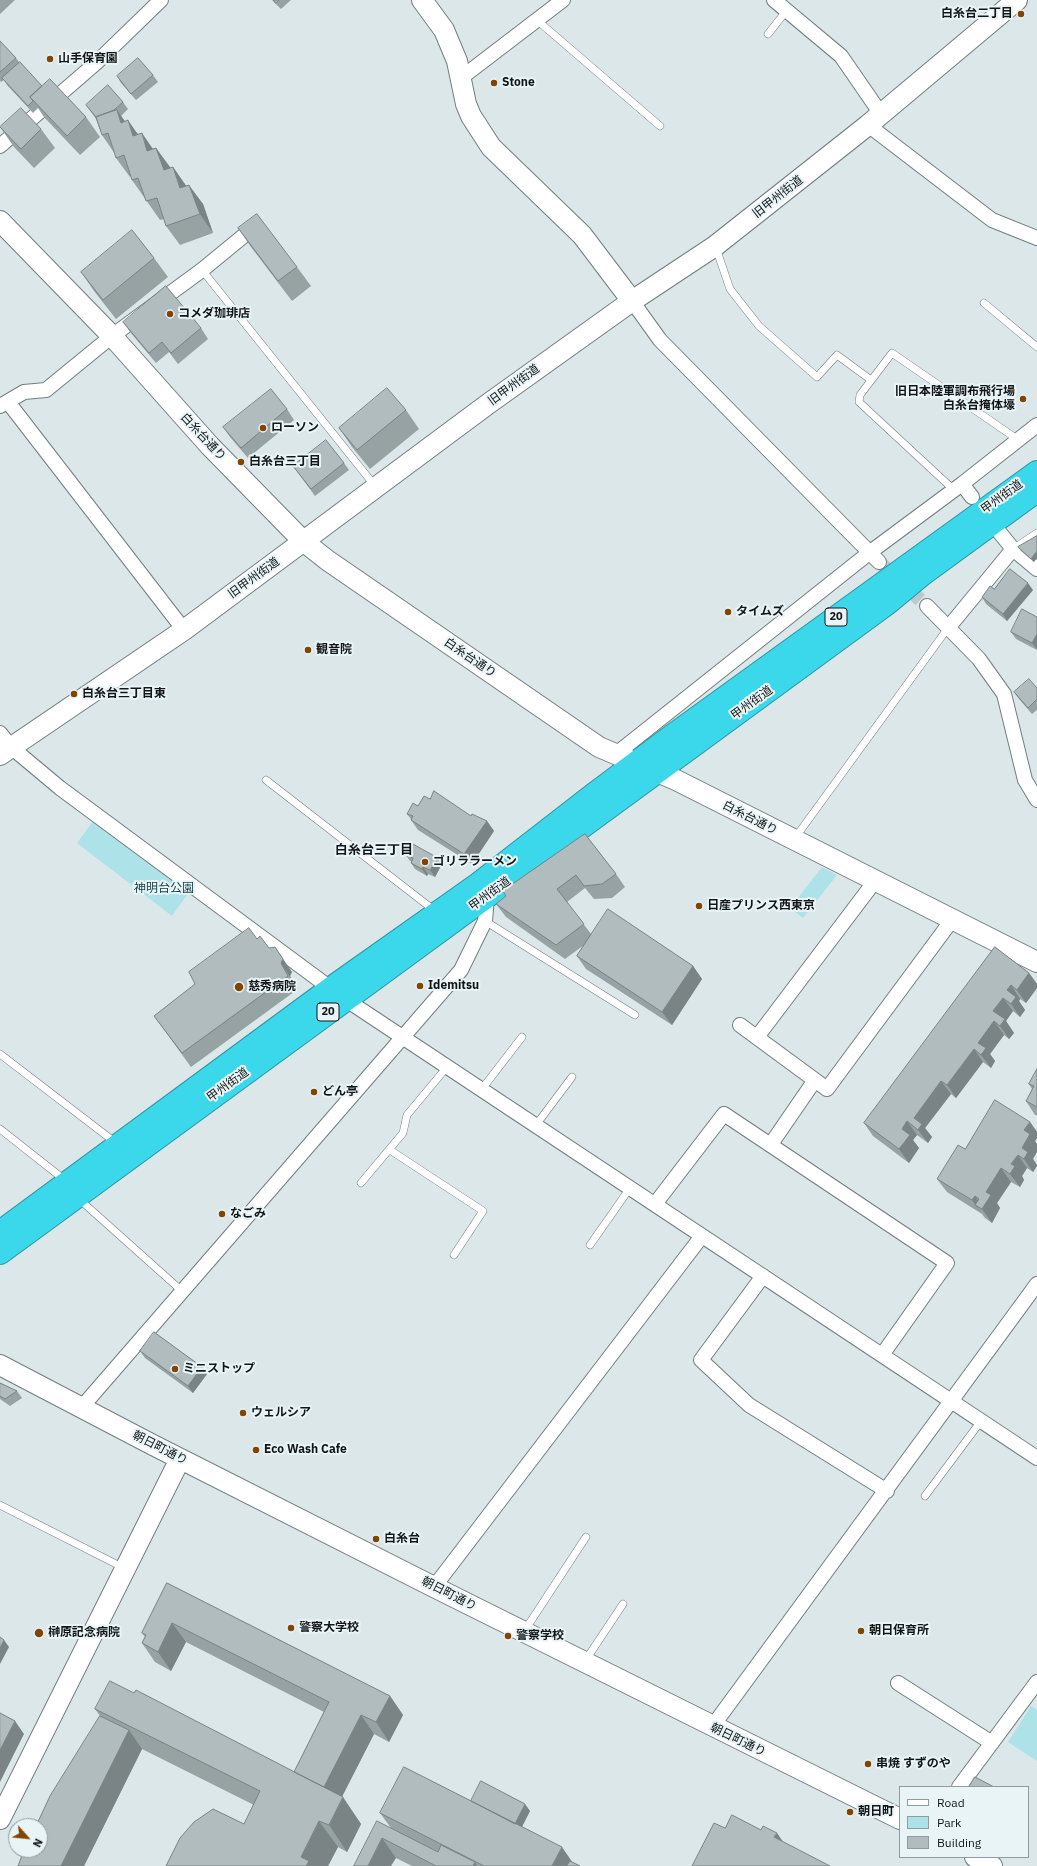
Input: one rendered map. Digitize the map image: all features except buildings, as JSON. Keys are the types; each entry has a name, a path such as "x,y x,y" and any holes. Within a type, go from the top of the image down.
{"highway":[{"name":"甲州街道","path":"0,1232 73,1190 338,993 437,913 478,884 594,794 1037,472"},
{"name":"甲州街道","path":"0,1253 73,1190 119,1146 338,993 487,897 888,603 923,574 1037,491"}],"street":[{"path":"0,146 96,63 161,0"},
{"path":"422,0 444,30 457,61 466,104 471,116 491,147 582,235 660,340 874,558"},
{"path":"461,78 538,21 563,0"},
{"path":"774,0 841,56 875,120 992,220 1037,238"},
{"name":"旧甲州街道","path":"4,745 184,630 488,404 632,301 715,246 875,120 1017,0"},
{"name":"白糸台通り","path":"0,220 112,336 210,446 303,541 327,560 599,747 658,772 1037,962"},
{"path":"184,630 4,404 24,392 46,390 112,336 202,270 252,230"},
{"path":"616,754 874,558 958,487 1017,439 1037,425"},
{"path":"958,487 972,497"},
{"path":"1000,533 1013,549 1037,569"},
{"path":"948,628 1013,549"},
{"path":"927,606 979,660 1004,694 1025,780 1037,800"},
{"path":"4,745 338,993 447,1067 1037,1458"},
{"path":"757,1037 875,881"},
{"path":"81,1408 461,970 485,921 487,897"},
{"path":"740,1025 827,1089 952,920"},
{"path":"771,1144 815,1080"},
{"path":"655,1204 724,1114 771,1144 947,1263 882,1355"},
{"path":"434,1587 702,1236"},
{"path":"763,1276 701,1360 749,1404 887,1491"},
{"path":"712,1727 887,1491 951,1400 1037,1284"},
{"name":"朝日町通り","path":"0,1365 180,1459 899,1820"},
{"path":"0,1818 180,1459"},
{"path":"960,1786 1037,1682"},
{"path":"898,1683 992,1743"},
{"path":"977,1858 992,1866"}],"lane":[{"path":"768,34 787,10"},
{"path":"538,21 660,126"},
{"path":"715,246 730,289 758,326 817,377 837,355 871,380"},
{"path":"202,270 377,487"},
{"path":"984,303 1037,347"},
{"path":"958,487 859,402 860,395 892,352 1017,439"},
{"path":"1013,549 1037,533"},
{"path":"794,840 948,628"},
{"path":"266,780 437,913"},
{"path":"485,921 635,1015"},
{"path":"482,1089 522,1037"},
{"path":"0,1054 119,1146"},
{"path":"360,1183 390,1150 403,1133 406,1115 447,1067"},
{"path":"536,1125 572,1077"},
{"path":"0,1129 73,1190 183,1292"},
{"path":"390,1150 482,1211 454,1254"},
{"path":"590,1245 630,1188"},
{"path":"925,1496 981,1421"},
{"path":"0,1505 126,1569"},
{"path":"524,1632 586,1537"},
{"path":"585,1662 623,1604"}],"green space":[{"name":"神明台公園","path":"96,817 191,889 172,916 77,843"},
{"path":"822,867 837,875 803,918 790,908"},
{"path":"1031,1706 1037,1710 1037,1761 1008,1742"}],"tunnel":[{"path":"879,562 927,606"}],"place":[{"name":"白糸台二丁目","path":"1021,14"},
{"name":"山手保育園","path":"50,59"},
{"name":"Stone","path":"494,83"},
{"name":"コメダ珈琲店","path":"170,314"},
{"name":"旧日本陸軍調布飛行場 白糸台掩体壕","path":"1023,399"},
{"name":"ローソン","path":"263,428"},
{"name":"白糸台三丁目","path":"241,462"},
{"name":"タイムズ","path":"728,612"},
{"name":"観音院","path":"308,650"},
{"name":"白糸台三丁目東","path":"74,694"},
{"name":"ゴリララーメン","path":"425,862"},
{"name":"日産プリンス西東京","path":"699,906"},
{"name":"Idemitsu","path":"420,986"},
{"name":"慈秀病院","path":"239,987"},
{"name":"どん亭","path":"314,1092"},
{"name":"なごみ","path":"222,1214"},
{"name":"ミニストップ","path":"175,1369"},
{"name":"ウェルシア","path":"243,1413"},
{"name":"Eco Wash Cafe","path":"256,1450"},
{"name":"白糸台","path":"376,1539"},
{"name":"警察大学校","path":"291,1628"},
{"name":"朝日保育所","path":"861,1631"},
{"name":"榊原記念病院","path":"39,1633"},
{"name":"警察学校","path":"508,1636"},
{"name":"串焼 すずのや","path":"868,1764"},
{"name":"朝日町","path":"850,1812"}],"district":[{"name":"白糸台三丁目","path":"374,850"}]}
